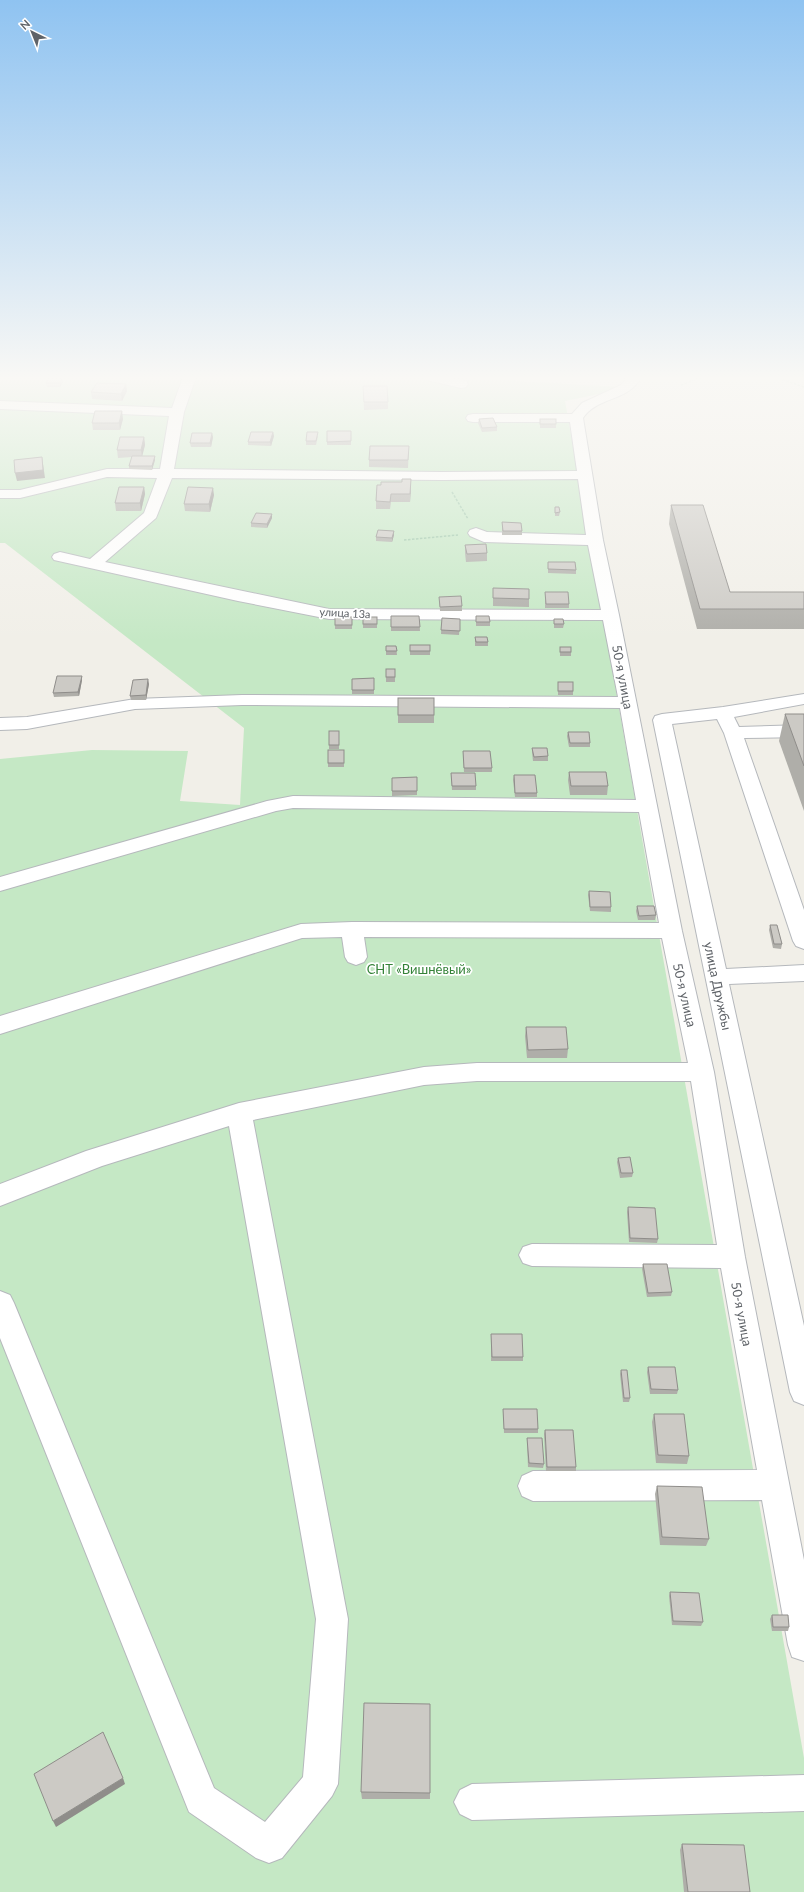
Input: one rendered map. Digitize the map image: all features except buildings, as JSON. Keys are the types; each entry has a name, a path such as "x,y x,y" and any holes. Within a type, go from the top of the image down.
{"street":[{"path":"93,564 151,515 166,474 168,465"},
{"name":"50-я улица","path":"583,465 595,540 611,615 671,931 702,1072 732,1257 804,1645"},
{"path":"0,494 20,494 107,473 585,476"},
{"path":"476,533 484,537 595,540"},
{"name":"улица 13а","path":"60,557 329,614 611,615"},
{"path":"0,724 27,723 135,704 242,700 628,703"},
{"name":"улица Дружбы","path":"804,700 728,723 662,720 804,1392"},
{"path":"804,731 728,723 804,941"},
{"path":"0,884 274,805 293,802 647,806"},
{"path":"352,929 356,957"},
{"path":"0,1025 301,931 352,929 671,931"},
{"path":"716,977 804,973"},
{"path":"0,1195 95,1158 239,1114 424,1076 477,1072 702,1072"},
{"path":"1,1308 201,1800 269,1845 320,1784 332,1619 239,1114"},
{"path":"532,1255 732,1257"},
{"path":"533,1486 774,1485"},
{"path":"472,1802 804,1793"}],"path":[{"path":"404,540 476,533 442,476"}],"green space":[{"name":"СНТ «Вишнёвый»","path":"0,465 576,465 804,1758 804,1892 0,1892 0,759 92,750 188,751 180,801 240,805 244,728 5,543 0,543"}]}
